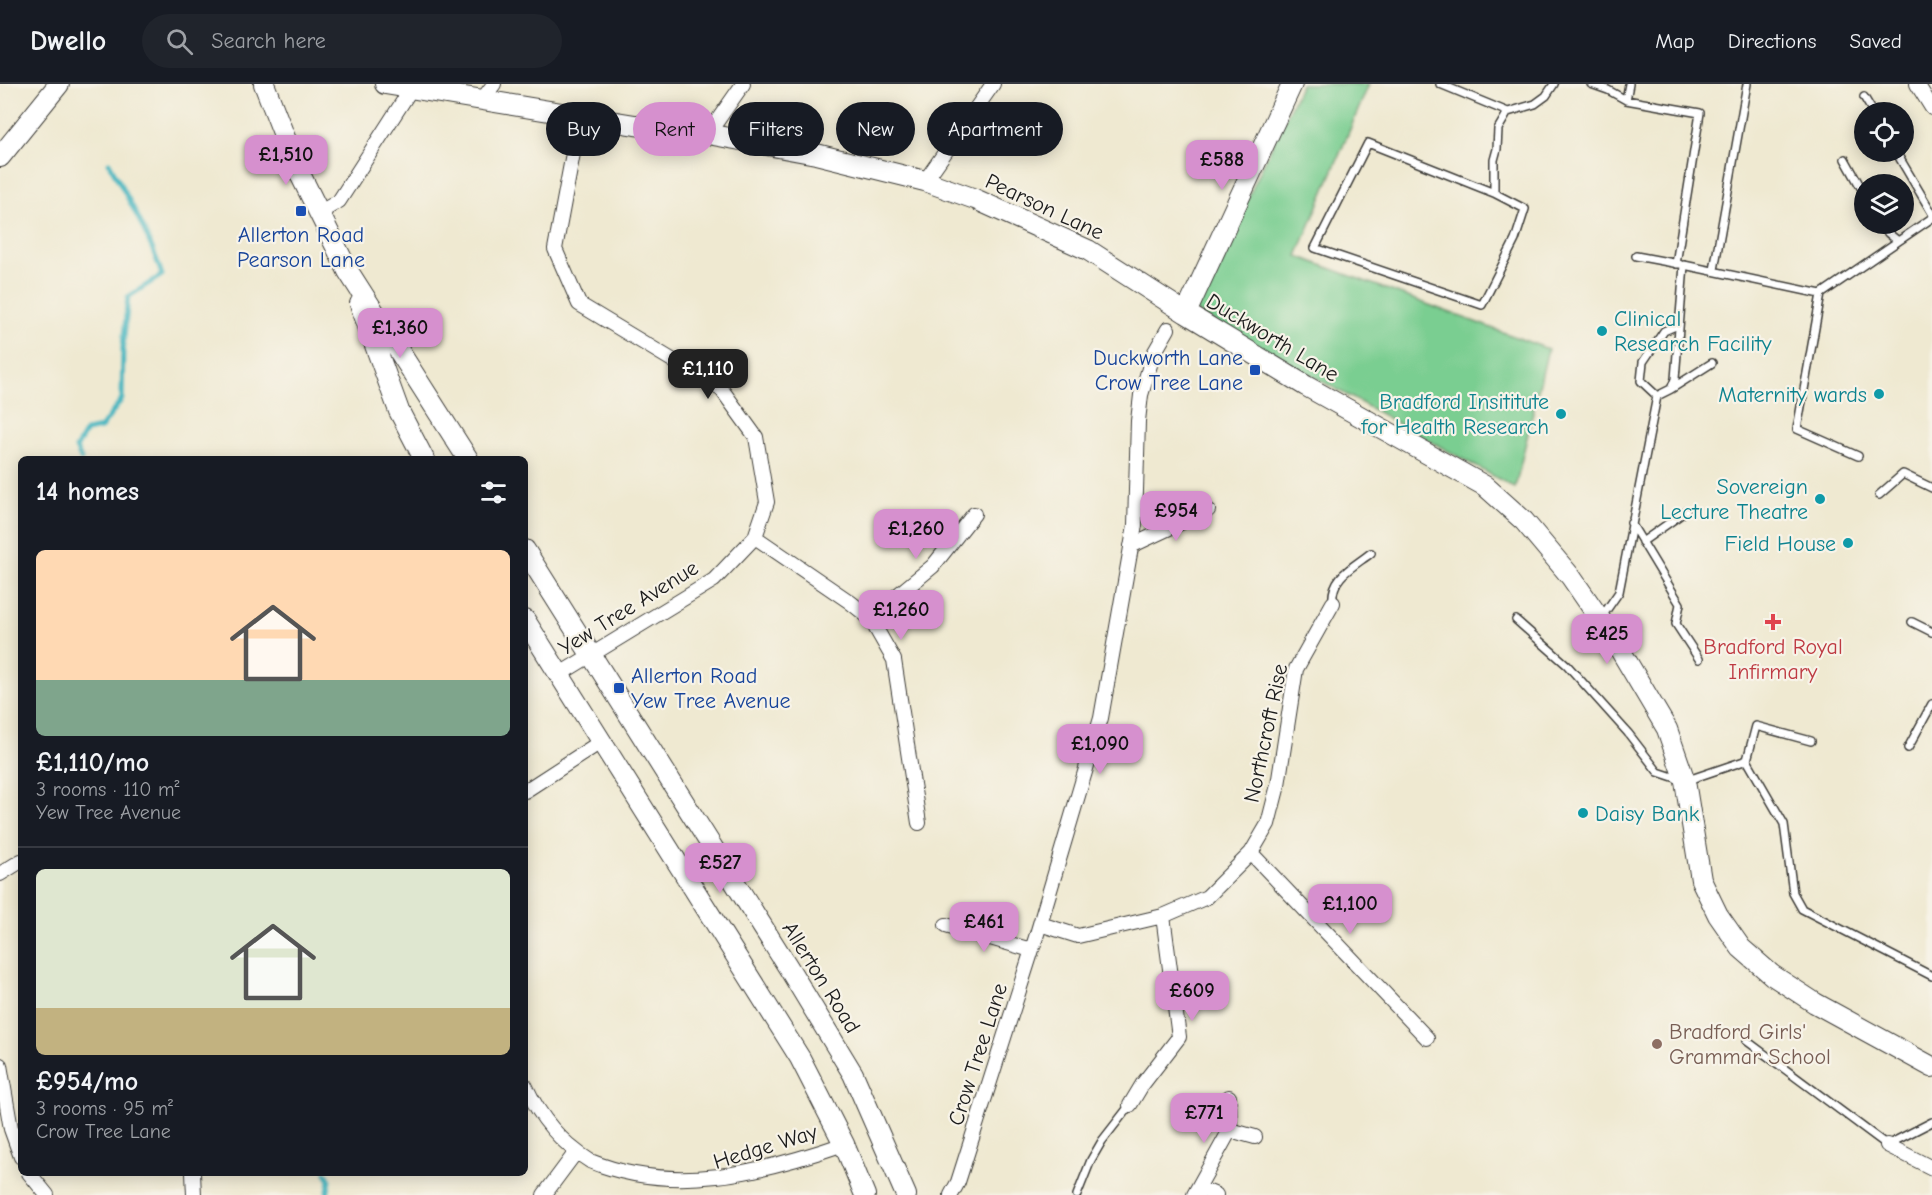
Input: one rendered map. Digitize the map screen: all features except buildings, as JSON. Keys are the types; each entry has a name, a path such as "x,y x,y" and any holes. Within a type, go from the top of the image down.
{"street":[{"path":"0,157 59,84"},
{"path":"264,84 296,166 348,271 466,456"},
{"name":"Pearson Lane","path":"385,84 546,110"},
{"path":"482,100 494,84"},
{"path":"716,123 743,84"},
{"path":"925,182 993,84"},
{"path":"1186,313 1292,84"},
{"path":"1917,84 1932,108"},
{"path":"319,213 339,201 408,87"},
{"name":"Pearson Lane","path":"716,135 816,154 925,182 975,199 1088,250 1186,313"},
{"name":"Yew Tree Avenue","path":"560,674 714,580 754,537 767,502 756,437 722,390 579,304 555,249 572,156"},
{"path":"348,271 399,411 422,456"},
{"name":"Duckworth Lane","path":"1186,313 1306,386 1485,486 1524,521 1571,577 1613,638 1667,729 1685,781 1701,880 1718,915 1741,948 1772,975 1815,1003 1932,1067"},
{"name":"Crow Tree Lane","path":"951,1195 958,1182 1040,924 1101,718 1135,525 1138,421 1142,395 1153,355 1168,330"},
{"path":"1131,546 1208,510"},
{"path":"870,618 933,567 974,514"},
{"path":"754,537 870,618 894,660 919,823"},
{"name":"Allerton Road","path":"528,555 853,1074 906,1195"},
{"name":"Northcroft Rise","path":"1040,924 1078,936 1163,916 1207,897 1251,853 1268,824 1278,785 1296,669 1333,603"},
{"path":"528,625 800,1058 844,1143 865,1195"},
{"path":"528,789 602,741"},
{"path":"1251,853 1426,1038"},
{"path":"0,874 18,863"},
{"path":"1130,1105 1142,1085 1179,1037 1163,916"},
{"path":"946,925 1031,950"},
{"path":"0,1065 8,1118 18,1148"},
{"name":"Hedge Way","path":"528,1092 534,1105 559,1136 576,1152 600,1168 630,1182 661,1187 692,1188 746,1178 844,1143"},
{"path":"1216,1195 1197,1191 1230,1130 1229,1097"},
{"path":"1230,1130 1255,1137"},
{"path":"1887,1144 1932,1168"},
{"path":"544,1195 576,1152"},
{"path":"31,1176 46,1195"},
{"path":"193,1176 194,1195"}],"lane":[{"path":"1440,84 1508,112 1535,104 1546,96 1554,84"},
{"path":"1591,84 1626,100 1700,113 1680,264 1675,379 1671,389"},
{"path":"1626,100 1629,84"},
{"path":"1714,270 1747,84"},
{"path":"1864,97 1867,102"},
{"path":"1494,193 1494,160 1498,129 1508,112"},
{"path":"1368,143 1494,193 1525,209 1515,240 1482,305 1315,248 1368,143"},
{"path":"1845,159 1854,175"},
{"path":"1902,162 1932,213"},
{"path":"1858,456 1797,429 1821,294 1932,218"},
{"path":"1888,234 1898,242"},
{"path":"1636,256 1714,270 1821,294"},
{"path":"1657,396 1641,381 1643,362 1664,331 1678,325"},
{"path":"1657,396 1712,363"},
{"path":"1600,621 1619,592 1657,396"},
{"path":"1879,495 1904,474 1932,488"},
{"path":"1642,542 1686,511"},
{"path":"1631,523 1680,604 1676,624 1699,659"},
{"path":"1333,603 1332,593 1340,576 1371,553"},
{"path":"1516,620 1566,665 1628,733 1658,772 1685,781 1747,760"},
{"path":"1912,622 1932,632"},
{"path":"1908,748 1932,704"},
{"path":"1811,741 1756,726 1747,760 1784,824 1793,893 1802,909 1932,976"},
{"path":"1747,1041 1887,1144 1932,1122"},
{"path":"1077,1195 1090,1160 1101,1141 1130,1105"}],"green space":[{"path":"1301,84 1369,84 1297,256 1548,349 1515,488 1195,311"}],"waterway":[{"path":"80,456 76,448 86,431 101,428 122,399 123,346 128,297 162,275 145,232 109,163"},
{"path":"327,1195 330,1180 328,1176"}],"place":[{"name":"Allerton Road Pearson Lane","path":"301,211"},
{"name":"Clinical Research Facility","path":"1602,331"},
{"name":"Duckworth Lane Crow Tree Lane","path":"1255,370"},
{"name":"Maternity wards","path":"1879,394"},
{"name":"Bradford Insititute for Health Research","path":"1561,414"},
{"name":"Sovereign Lecture Theatre","path":"1820,499"},
{"name":"Field House","path":"1848,543"},
{"name":"Bradford Royal Infirmary","path":"1773,622"},
{"name":"Allerton Road Yew Tree Avenue","path":"619,688"},
{"name":"Daisy Bank","path":"1583,813"},
{"name":"Bradford Girls' Grammar School","path":"1657,1044"}]}
